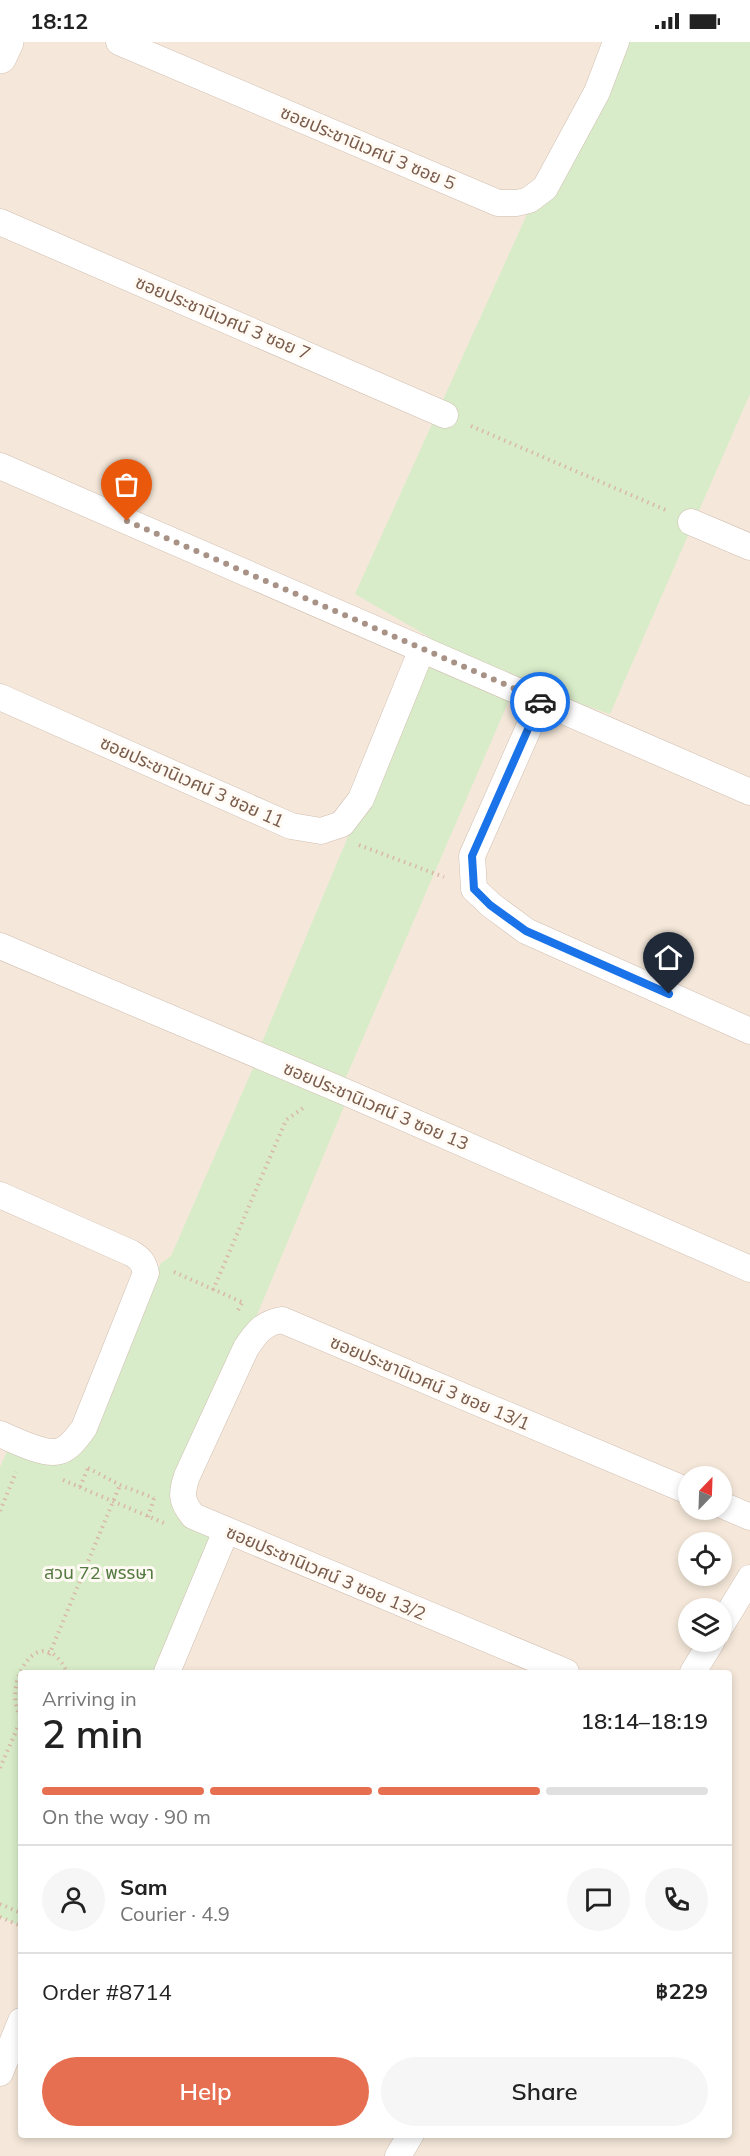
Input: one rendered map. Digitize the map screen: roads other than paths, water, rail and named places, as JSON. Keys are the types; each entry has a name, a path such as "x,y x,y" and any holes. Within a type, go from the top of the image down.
{"street":[{"path":"0,57 7,42"},
{"name":"ซอยประชานิเวศน์ 3 ซอย 5","path":"119,42 498,203 517,203 529,200 545,188 597,92 616,42"},
{"name":"ซอยประชานิเวศน์ 3 ซอย 7","path":"0,222 446,415"},
{"path":"0,466 750,792"},
{"path":"691,522 750,547"},
{"name":"ซอยประชานิเวศน์ 3 ซอย 11","path":"0,698 291,826 321,831 342,824 361,799 422,649"},
{"path":"541,700 472,856 474,889 490,905 526,931 750,1031"},
{"name":"ซอยประชานิเวศน์ 3 ซอย 13","path":"0,946 350,1094 750,1269"},
{"path":"0,1195 139,1258 146,1274 84,1428 74,1441 59,1451 43,1451 2,1440"},
{"name":"ซอยประชานิเวศน์ 3 ซอย 13/1","path":"216,1412 246,1348 259,1330 269,1322 282,1320 678,1487"},
{"name":"ซอยประชานิเวศน์ 3 ซอย 13/2","path":"216,1412 183,1489 183,1504 193,1516 226,1532 561,1670"},
{"path":"732,1509 750,1517"},
{"path":"168,1670 226,1532"},
{"path":"732,1608 750,1578"},
{"path":"694,1670 705,1652"},
{"path":"0,2073 18,2028"},
{"path":"398,2156 409,2138"}],"park label":[{"name":"สวน 72 พรรษา","path":"99,1573"}]}
